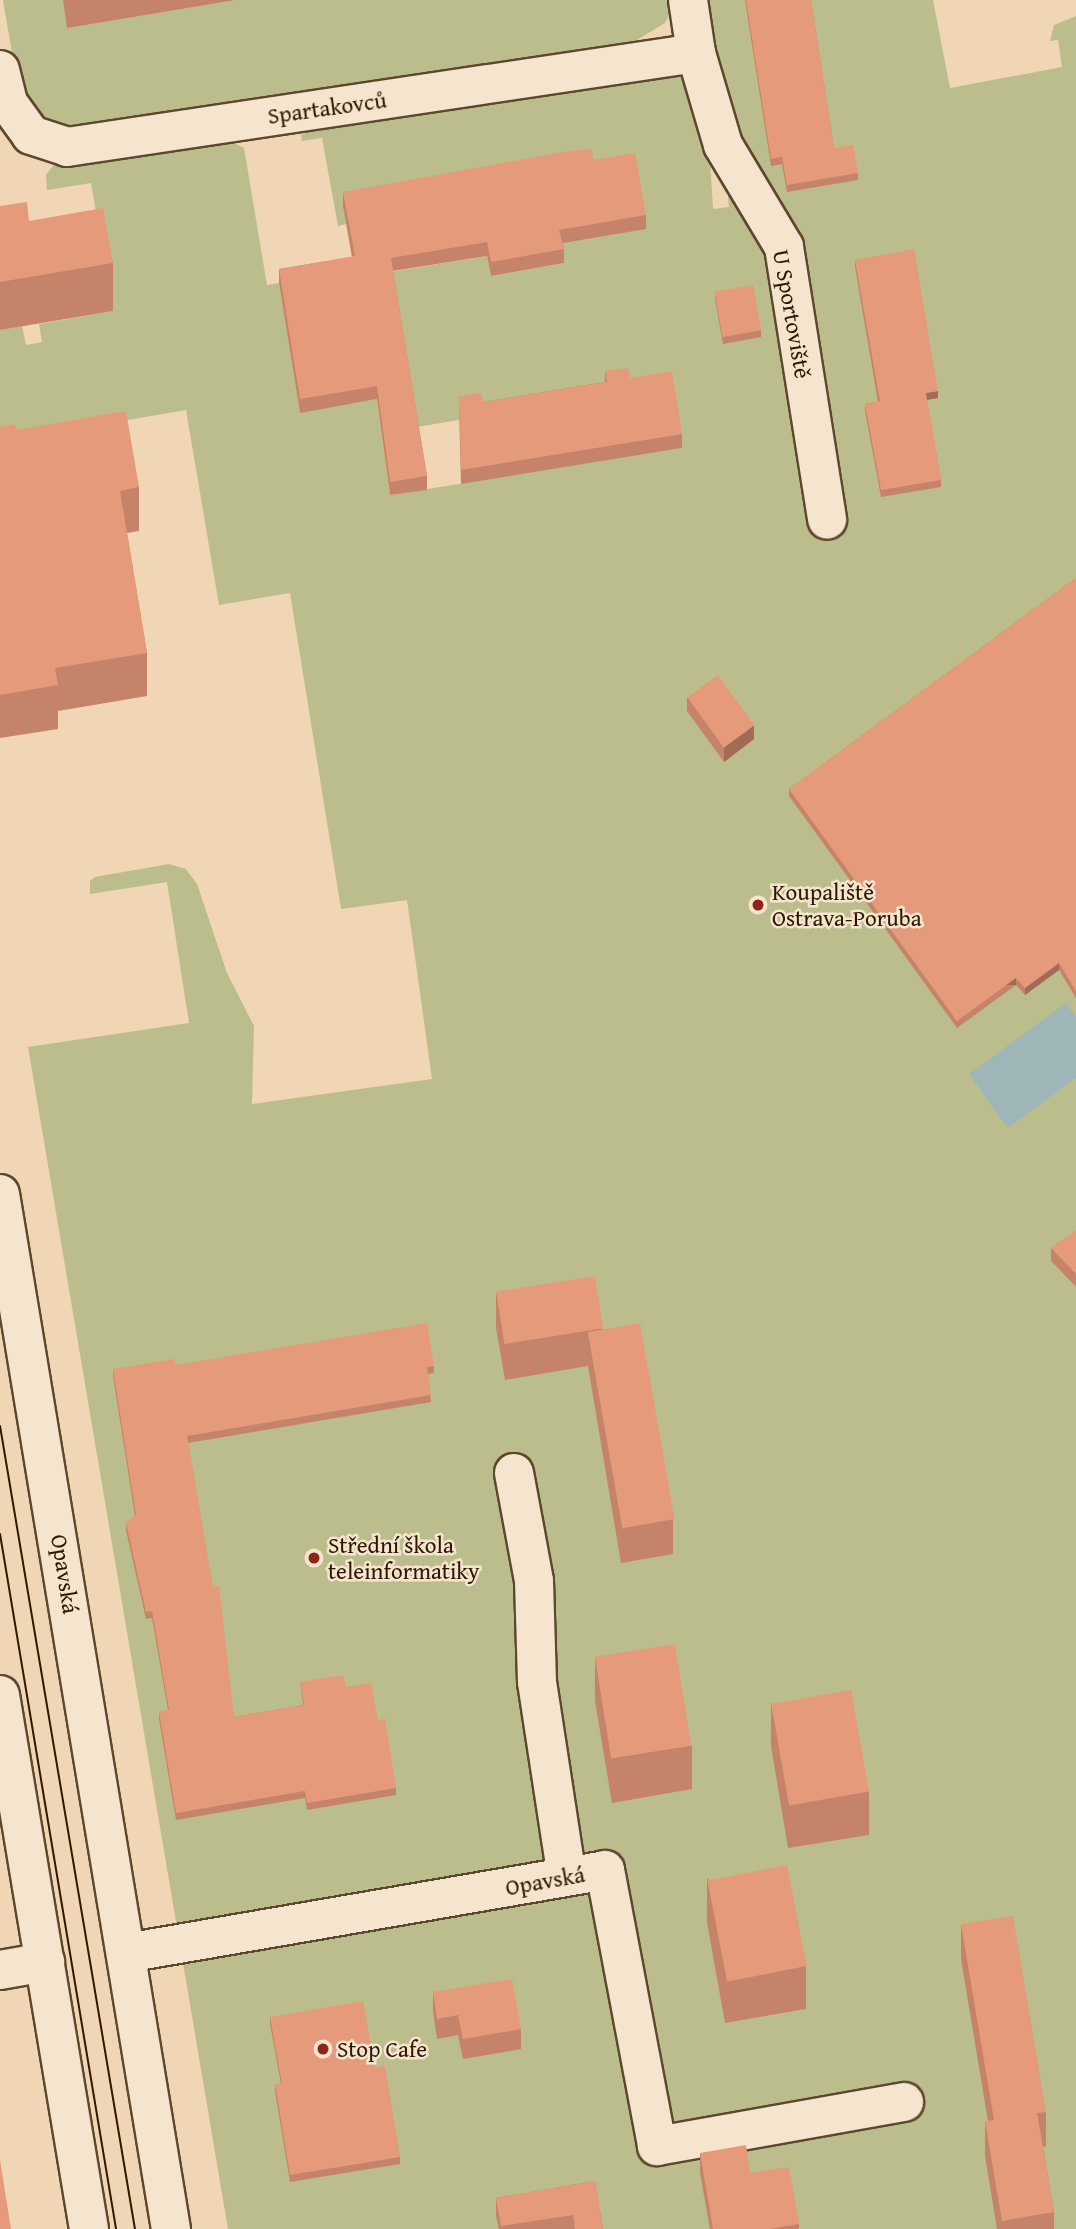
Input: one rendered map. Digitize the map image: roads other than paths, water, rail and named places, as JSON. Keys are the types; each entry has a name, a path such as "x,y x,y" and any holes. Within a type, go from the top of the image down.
{"street":[{"name":"U Sportoviště","path":"688,0 696,53 723,145 784,247 827,520"},
{"name":"Spartakovců","path":"0,70 8,103 31,135 66,147 696,53"},
{"name":"Opavská","path":"0,1194 172,2229"},
{"path":"514,1474 534,1581 537,1682 568,1877"},
{"path":"0,1695 89,2229"},
{"name":"Opavská","path":"126,1953 605,1870 657,2146 904,2102"},
{"path":"0,1970 45,1962"}],"water":[{"path":"1066,1003 1076,1017 1076,1078 1008,1128 969,1074"}],"tram line":[{"path":"0,1426 135,2229"},
{"path":"0,1534 116,2229"}],"place":[{"name":"Koupaliště Ostrava-Poruba","path":"758,905"},
{"name":"Střední škola teleinformatiky","path":"314,1558"},
{"name":"Stop Cafe","path":"323,2049"}]}
